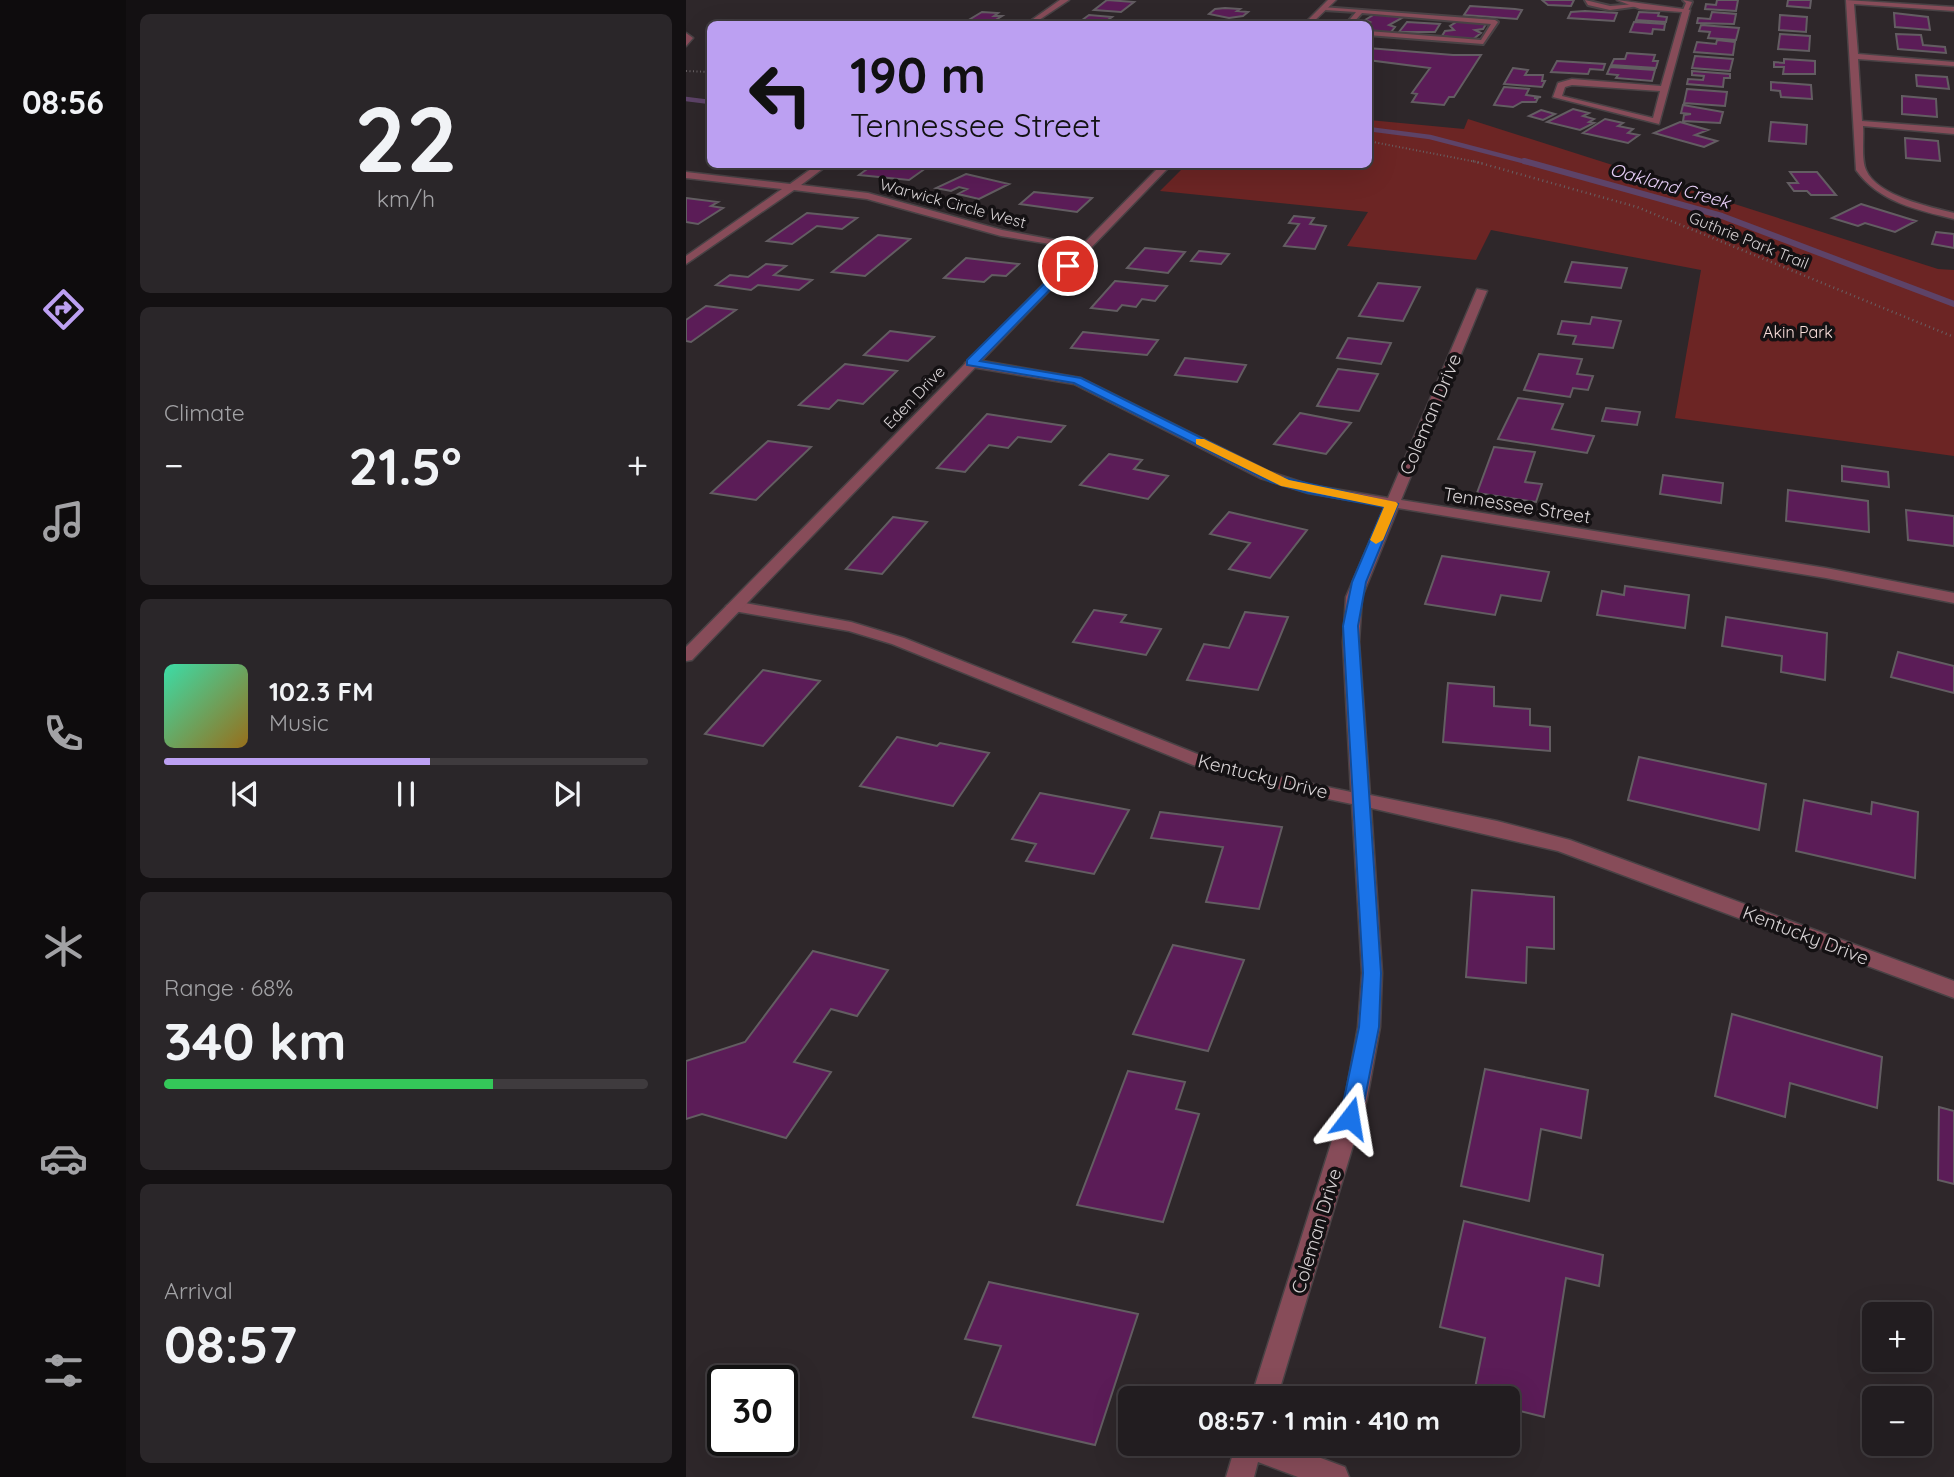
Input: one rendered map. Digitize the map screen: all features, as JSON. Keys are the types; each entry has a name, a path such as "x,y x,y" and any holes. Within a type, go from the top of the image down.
{"street":[{"path":"1034,21 1066,0"},
{"path":"1310,21 1332,0"},
{"path":"1621,0 1636,6 1686,10 1665,89 1656,122 1565,100 1556,95 1561,85 1572,82 1665,89"},
{"path":"1954,9 1851,1 1859,165 1868,180 1899,199 1954,216"},
{"path":"686,35 689,38 686,44"},
{"path":"1853,56 1954,64"},
{"path":"1857,123 1954,131"},
{"path":"686,261 820,168"},
{"name":"Eden Drive","path":"686,656 1164,168"},
{"name":"Warwick Circle West","path":"686,175 867,196 1001,233 1087,247"},
{"name":"Coleman Drive","path":"1268,1386 1346,1136 1363,1065 1372,1003 1352,612 1359,582 1482,291"},
{"name":"Tennessee Street","path":"971,363 1077,380 1275,479 1308,489 1826,573 1954,598"},
{"name":"Kentucky Drive","path":"734,606 876,633 1199,761 1275,782 1497,828 1573,848 1954,990"},
{"path":"1240,1477 1246,1456"},
{"path":"1281,1456 1335,1477"}],"lane":[{"path":"1588,0 1592,5 1605,8 1636,6"},
{"path":"1686,0 1689,2 1686,10"},
{"path":"1324,8 1495,22 1483,43 1372,33"},
{"path":"1352,21 1361,11"}],"path":[{"path":"686,71 707,72"},
{"name":"Guthrie Park Trail","path":"1372,142 1462,158 1637,207 1954,337"}],"green space":[{"name":"Akin Park","path":"1468,119 1938,269 1954,270 1954,456 1675,418 1701,270 1491,230 1476,260 1347,246 1368,212 1160,191 1183,168 1372,168 1372,120 1464,129"}],"building":[{"path":"1107,0 1134,2 1121,12 1094,10"},
{"path":"1542,0 1574,0 1571,6 1548,5"},
{"path":"1717,0 1738,0 1736,11 1705,9 1706,4 1716,5"},
{"path":"1788,0 1811,0 1810,8 1787,6"},
{"path":"1470,6 1522,10 1517,19 1464,15"},
{"path":"1215,9 1248,12 1243,16 1229,18 1209,14"},
{"path":"982,12 998,13 994,16 1002,16 994,21 967,21"},
{"path":"1571,12 1617,13 1614,21 1568,18"},
{"path":"1639,12 1659,13 1658,16 1667,17 1666,22 1636,20"},
{"path":"1712,12 1736,14 1734,24 1697,23 1698,18 1710,19"},
{"path":"1894,13 1928,17 1930,30 1895,27"},
{"path":"1375,14 1402,18 1389,25 1395,27 1391,32 1372,32 1372,21 1365,20"},
{"path":"1089,15 1112,17 1106,21 1081,21"},
{"path":"1780,15 1807,17 1806,32 1779,30"},
{"path":"1458,21 1486,24 1483,29 1475,30 1481,33 1472,40 1442,36 1445,31 1454,30 1450,26"},
{"path":"1407,22 1440,24 1435,32 1399,32"},
{"path":"1634,22 1665,24 1664,30 1653,29 1652,34 1630,32"},
{"path":"1701,25 1739,28 1736,40 1708,38 1710,32 1699,31"},
{"path":"1780,34 1810,36 1809,51 1778,49"},
{"path":"1896,34 1921,35 1923,45 1945,47 1946,53 1898,49"},
{"path":"1717,40 1735,42 1733,55 1694,52 1697,42 1716,44"},
{"path":"1372,48 1481,55 1454,97 1449,97 1444,105 1412,102 1417,94 1412,93 1430,68 1372,61"},
{"path":"1627,53 1655,55 1653,61 1658,61 1656,68 1611,65 1614,59 1625,59"},
{"path":"1695,56 1733,59 1730,71 1692,68"},
{"path":"1784,59 1815,61 1815,74 1783,74 1784,67 1774,67 1774,62 1784,63"},
{"path":"1557,61 1605,64 1603,70 1590,69 1588,74 1551,72"},
{"path":"1610,67 1655,70 1652,81 1616,78 1618,75 1607,74"},
{"path":"1513,68 1528,70 1525,75 1543,75 1542,81 1545,81 1542,87 1504,84"},
{"path":"1692,71 1730,74 1730,78 1724,78 1723,87 1687,84 1688,79 1703,80 1704,76 1692,75"},
{"path":"1916,75 1947,77 1949,89 1917,86"},
{"path":"1771,82 1811,85 1812,99 1781,97 1780,91 1771,90"},
{"path":"1504,87 1529,89 1526,95 1541,97 1534,98 1538,98 1536,102 1522,102 1513,107 1494,105"},
{"path":"1687,89 1727,92 1725,106 1684,103"},
{"path":"1902,96 1936,99 1937,117 1902,114"},
{"path":"1683,105 1723,112 1720,123 1683,121 1684,115 1691,114 1681,113"},
{"path":"1573,109 1589,113 1583,116 1594,119 1589,122 1594,123 1580,130 1547,122"},
{"path":"1541,110 1555,114 1543,120 1529,116"},
{"path":"1605,119 1623,123 1618,126 1633,129 1628,133 1639,135 1628,143 1583,133"},
{"path":"1680,122 1708,130 1695,135 1717,141 1704,147 1654,133"},
{"path":"1771,122 1807,125 1806,144 1769,141"},
{"path":"1905,138 1938,141 1940,161 1906,158"},
{"path":"869,168 926,168 909,180 859,175"},
{"path":"1790,172 1817,172 1836,195 1811,195 1807,191 1794,191 1788,183 1798,183"},
{"path":"966,174 1009,184 979,199 958,194 967,189 959,187 951,191 936,188"},
{"path":"1034,192 1092,198 1077,212 1020,204"},
{"path":"686,198 718,202 711,206 723,208 698,224 686,222"},
{"path":"1861,204 1916,221 1895,232 1865,223 1858,226 1832,218"},
{"path":"807,213 857,218 842,229 817,226 792,244 767,241"},
{"path":"1294,216 1314,218 1310,224 1326,226 1315,249 1284,246 1299,224 1289,223"},
{"path":"1936,232 1954,234 1954,248 1932,244"},
{"path":"878,235 910,239 865,276 832,272"},
{"path":"1145,248 1185,252 1168,273 1127,268"},
{"path":"1199,251 1229,254 1221,264 1191,261"},
{"path":"966,258 1019,264 1006,276 992,275 984,282 944,278"},
{"path":"1572,262 1627,268 1621,288 1565,282"},
{"path":"766,264 786,266 774,275 812,280 799,290 758,285 751,290 716,285 730,275 748,277"},
{"path":"1115,281 1167,286 1155,301 1142,299 1136,307 1122,305 1117,311 1091,308"},
{"path":"1378,283 1420,287 1403,321 1359,316"},
{"path":"706,306 736,310 691,342 686,341 686,320"},
{"path":"1592,317 1621,321 1613,348 1573,344 1576,336 1558,334 1562,321 1590,324"},
{"path":"890,331 934,337 908,361 864,355"},
{"path":"1083,332 1158,340 1147,355 1071,348"},
{"path":"1348,338 1391,343 1381,364 1337,358"},
{"path":"1539,354 1582,359 1577,374 1593,376 1588,390 1573,388 1570,397 1524,390"},
{"path":"1185,358 1246,365 1237,382 1175,375"},
{"path":"845,364 897,371 863,404 838,400 829,409 799,405"},
{"path":"1338,369 1378,374 1359,411 1317,406"},
{"path":"1518,398 1563,404 1552,429 1594,436 1587,453 1498,439"},
{"path":"1606,408 1640,412 1637,425 1602,421"},
{"path":"1300,413 1351,423 1326,454 1274,444"},
{"path":"987,414 1065,426 1051,442 1018,437 1008,448 989,445 965,472 937,468"},
{"path":"768,441 811,447 756,500 711,493"},
{"path":"1494,447 1535,452 1525,482 1542,484 1536,502 1477,493"},
{"path":"1109,454 1142,460 1134,469 1168,476 1148,499 1080,485"},
{"path":"1842,466 1888,472 1889,487 1842,481"},
{"path":"1663,475 1723,483 1721,503 1660,494"},
{"path":"1788,490 1868,501 1869,532 1786,521"},
{"path":"1906,510 1954,516 1954,546 1908,540"},
{"path":"1229,512 1307,530 1270,578 1229,569 1250,543 1210,534"},
{"path":"893,517 927,522 882,574 846,569"},
{"path":"1442,556 1549,572 1541,601 1501,595 1495,615 1425,604"},
{"path":"1625,586 1689,595 1685,628 1597,615 1602,591 1624,595"},
{"path":"1094,610 1126,615 1121,622 1161,629 1146,655 1073,642"},
{"path":"1245,612 1288,617 1258,690 1187,680 1204,644 1229,648"},
{"path":"1726,617 1827,633 1825,680 1781,672 1782,656 1722,646"},
{"path":"1898,652 1954,666 1954,693 1891,677"},
{"path":"763,670 820,681 763,746 705,734"},
{"path":"1448,683 1494,687 1494,706 1530,709 1530,725 1550,727 1550,751 1443,742"},
{"path":"897,737 989,753 953,806 860,786"},
{"path":"1639,757 1766,784 1759,830 1628,800"},
{"path":"1040,793 1129,810 1094,874 1026,861 1036,844 1012,839"},
{"path":"1804,800 1871,814 1872,802 1918,812 1915,878 1796,851"},
{"path":"1160,812 1282,827 1259,909 1206,902 1223,847 1151,838"},
{"path":"1472,890 1554,897 1554,949 1527,947 1526,983 1466,977"},
{"path":"1173,945 1244,960 1208,1051 1133,1034"},
{"path":"813,951 888,970 857,1016 831,1009 794,1062 831,1072 786,1138 702,1114 686,1119 686,1061 745,1042"},
{"path":"1732,1014 1882,1057 1877,1108 1790,1083 1785,1117 1715,1096"},
{"path":"1485,1069 1588,1090 1581,1138 1541,1129 1529,1201 1461,1186"},
{"path":"1128,1071 1185,1082 1176,1109 1199,1114 1163,1222 1077,1205"},
{"path":"1939,1107 1954,1111 1954,1184 1938,1180"},
{"path":"1464,1221 1603,1255 1599,1286 1566,1278 1544,1417 1520,1411 1520,1386 1475,1386 1485,1338 1440,1327"},
{"path":"989,1282 1138,1314 1095,1445 973,1417 1001,1346 965,1339"}],"waterway":[{"name":"Oakland Creek","path":"686,99 707,102"},
{"name":"Oakland Creek","path":"1372,130 1430,137 1530,163"},
{"name":"Oakland Creek","path":"1524,161 1722,216 1954,304"}],"slow traffic":[{"path":"1200,442 1285,483 1391,504 1376,540"}],"route":[{"path":"1068,266 971,363 1077,380 1285,483 1391,504 1354,597 1351,626 1372,1003 1363,1065 1350,1118"}]}
